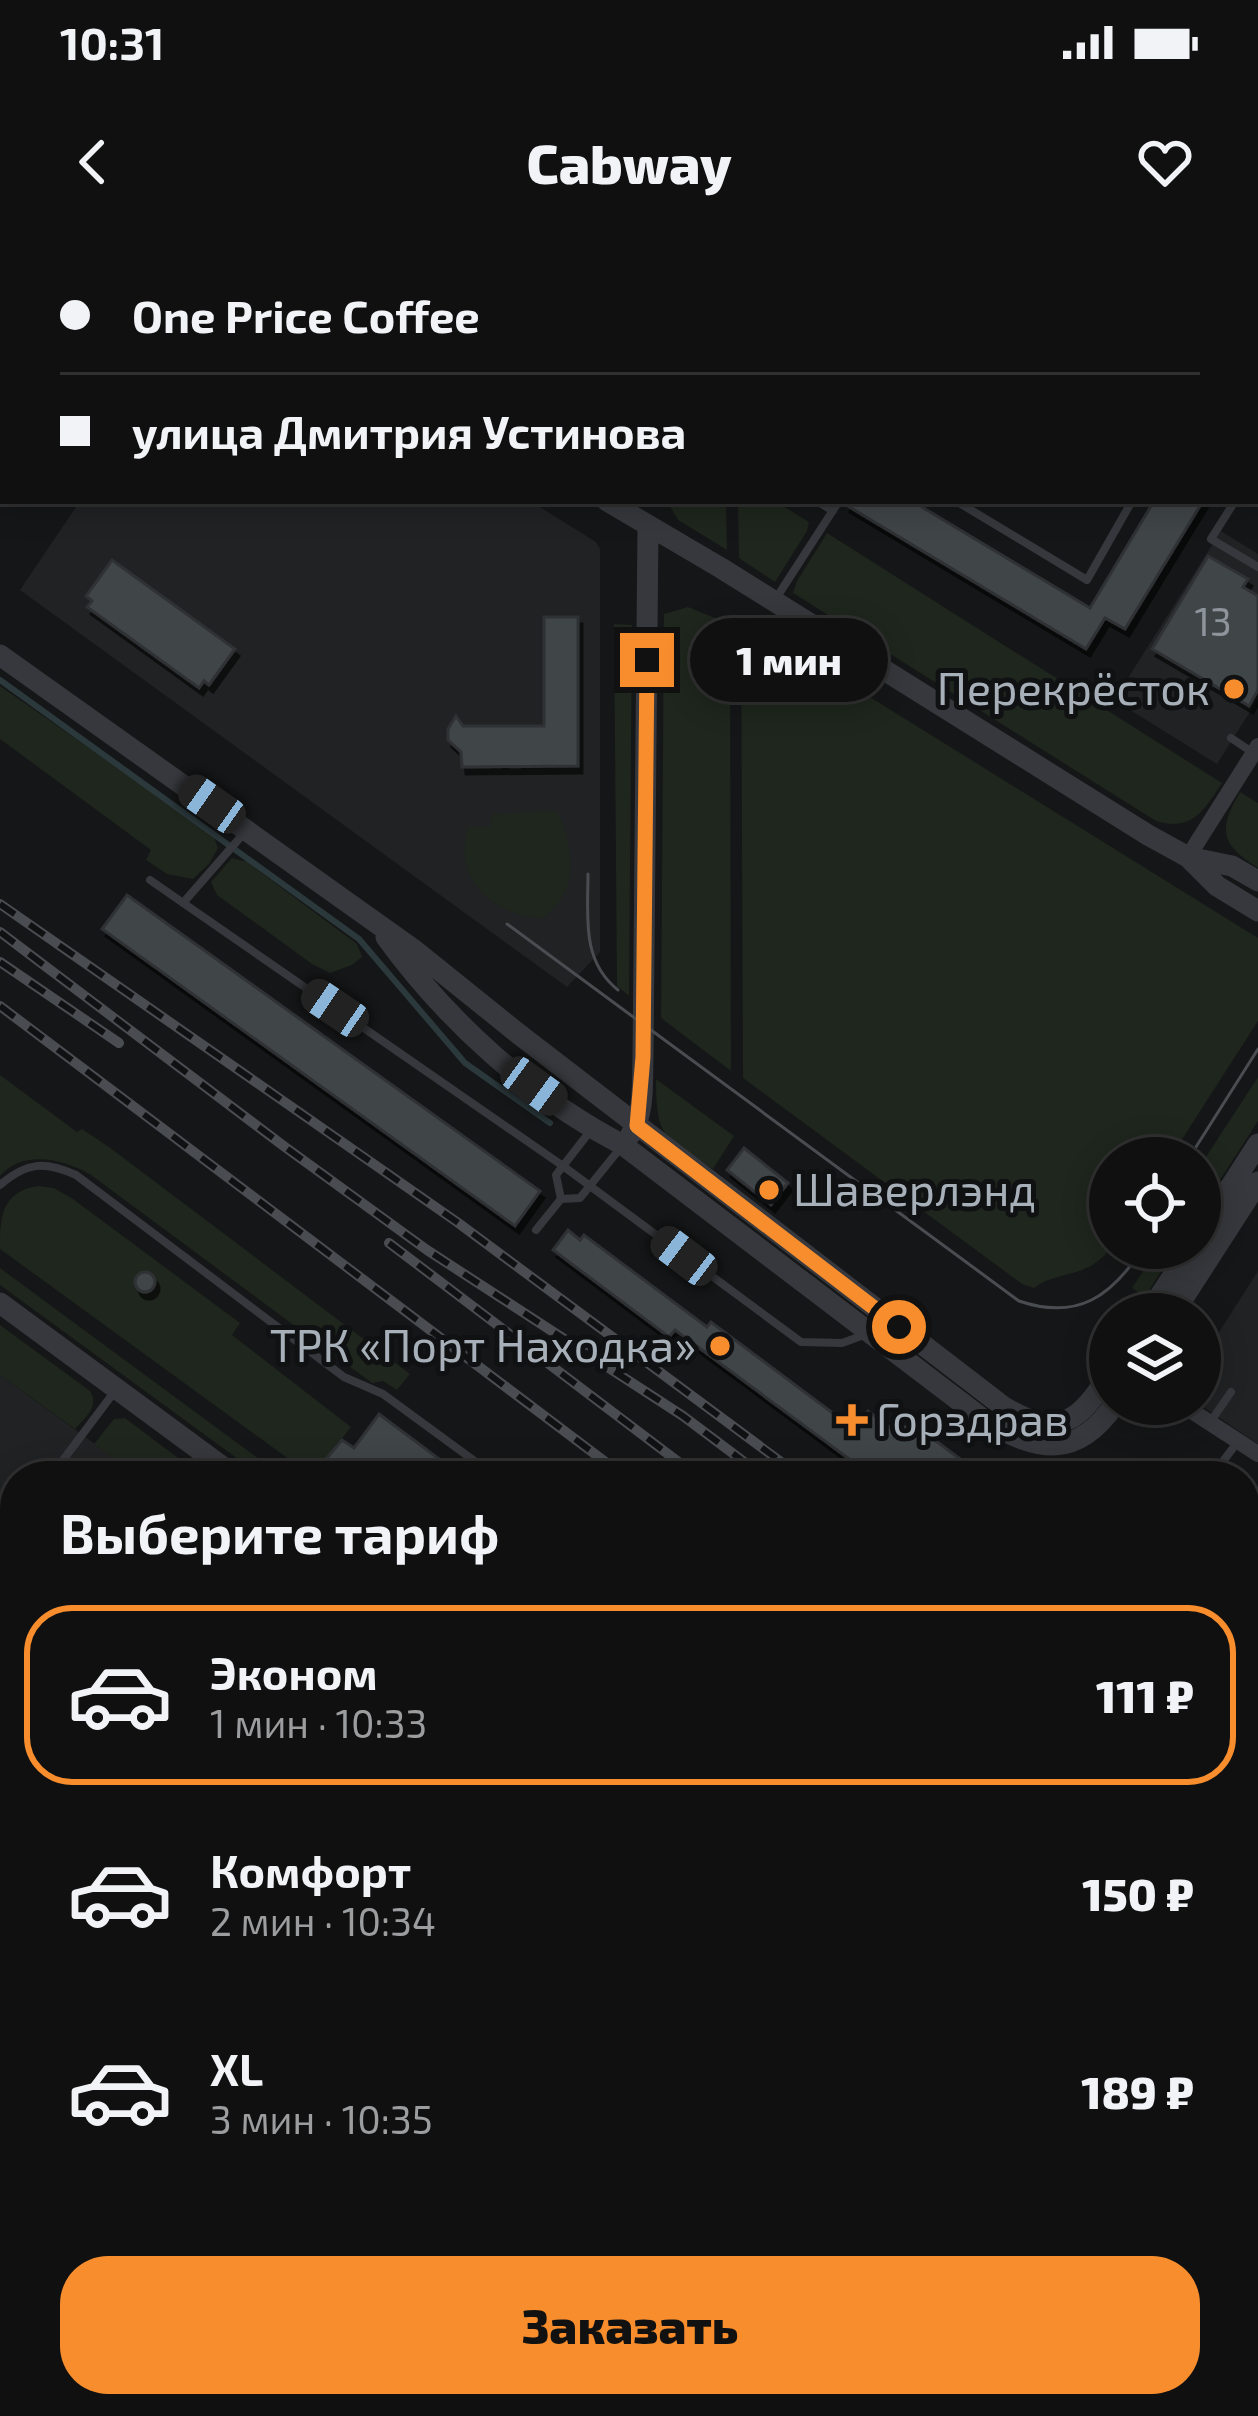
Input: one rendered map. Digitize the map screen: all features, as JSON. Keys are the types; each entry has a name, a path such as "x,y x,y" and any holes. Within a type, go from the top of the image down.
{"street":[{"path":"612,504 1187,857 1217,886 1258,911"},
{"path":"623,1145 637,1126 643,1057 648,504"},
{"path":"0,655 242,836 413,949 1004,1407 1044,1434 1081,1438 1099,1425"},
{"path":"1187,857 1256,749"},
{"path":"1187,857 1232,866 1258,881"},
{"path":"374,922 400,956 505,1065 592,1129 623,1145 987,1422 1027,1442 1089,1404"},
{"path":"1221,1201 1258,1144"},
{"path":"1187,1293 1258,1182"},
{"path":"0,1303 215,1461"},
{"path":"1214,1425 1258,1454"}],"lane":[{"path":"822,504 833,511"},
{"path":"775,602 837,504"},
{"path":"961,504 1087,580 1130,504"},
{"path":"1233,504 1211,539 1258,568"},
{"path":"1231,738 1256,749"},
{"path":"183,903 242,836"},
{"path":"150,880 562,1166 801,1342 842,1343 872,1333"},
{"path":"561,1199 556,1175 592,1129"},
{"path":"536,1230 561,1199 580,1198 623,1145"},
{"path":"0,1185 17,1171 35,1166 76,1175 344,1377 383,1394 475,1461"},
{"path":"62,1461 117,1389"},
{"path":"1221,1406 1231,1392"},
{"path":"1223,1461 1238,1441"}],"shaded area":[{"path":"78,504 535,504 596,542 600,549 600,952 567,987 20,590"},
{"path":"669,504 726,504 727,550 678,520"},
{"path":"738,504 780,504 809,522 775,582 739,558"},
{"path":"1221,531 1258,554 1258,699 1217,764 1114,700"},
{"path":"827,533 1222,783 1203,810 1188,821 1156,821 793,593"},
{"path":"688,607 730,624 731,1071 661,1018 664,614"},
{"path":"741,617 1258,938 1258,1021 1183,1137 1089,1137 1089,1267 1034,1288 1022,1284 743,1078"},
{"path":"614,624 632,625 629,996 617,986"},
{"path":"0,686 213,834 218,848 209,864 193,879 167,874 146,860 151,850 0,739"},
{"path":"1240,792 1258,803 1258,868 1236,851 1226,835 1228,817"},
{"path":"555,811 564,827 570,862 560,900 544,918 509,911 481,892 472,878 466,863 468,827 490,827 492,814"},
{"path":"232,858 247,862 357,944 362,957 330,973 217,895 211,882"},
{"path":"0,1075 77,1132 82,1129 109,1147 410,1374 397,1390 383,1381 372,1383 80,1169 32,1160 0,1176"},
{"path":"1258,1077 1258,1121 1221,1178 1219,1137"},
{"path":"656,1079 734,1136 713,1169 666,1135 658,1115"},
{"path":"54,1188 73,1199 240,1323 232,1335 351,1427 324,1461 291,1461 0,1249 5,1208 26,1189"},
{"path":"0,1268 262,1461 241,1461 0,1285"},
{"path":"1144,1269 1163,1269 1148,1293 1132,1288"},
{"path":"1258,1271 1258,1444 1221,1419 1221,1329"},
{"path":"0,1325 90,1391 92,1407 75,1429 0,1375"},
{"path":"0,1375 118,1461 0,1461"},
{"path":"125,1418 182,1461 117,1461 94,1444 114,1419"}],"building":[{"path":"917,504 1090,608 1152,504 1201,504 1125,629 1105,618 1086,649 846,505"},
{"path":"1208,556 1248,579 1243,587 1258,596 1258,690 1249,706 1152,649"},
{"path":"112,560 235,649 209,685 204,681 199,688 87,607 92,601 86,596"},
{"path":"544,617 578,617 578,766 462,767 461,752 448,740 456,716 463,726 544,726"},
{"path":"127,895 540,1191 515,1226 102,929"},
{"path":"744,1148 788,1183 771,1205 727,1170"},
{"name":"ТРК «Порт Находка»","path":"568,1230 580,1240 584,1235 842,1420 852,1407 864,1416 868,1411 891,1428 916,1426 963,1461 852,1461 675,1330 669,1337 553,1250"},
{"path":"145,1272 155,1282 145,1292 135,1282"},
{"path":"379,1414 442,1461 324,1461 342,1440 354,1448"}],"waterway":[{"path":"0,680 359,939 465,1063 550,1123"}],"tram line":[{"path":"588,874 592,952 618,990"},
{"path":"507,924 1019,1301 1076,1306 1106,1291 1128,1269"},
{"path":"1202,1137 1258,1049"}],"railway":[{"path":"0,904 457,1222 780,1461"},
{"path":"0,932 427,1250 683,1416 743,1461"},
{"path":"0,962 119,1043"},
{"path":"0,1006 604,1461"},
{"path":"389,1243 677,1461"}],"place":[{"name":"Перекрёсток","path":"1234,689"},
{"name":"Шаверлэнд","path":"769,1190"},
{"name":"ТРК «Порт Находка»","path":"720,1346"},
{"name":"Горздрав","path":"852,1420"}],"route":[{"path":"647,660 643,1057 637,1126 899,1327"}]}
